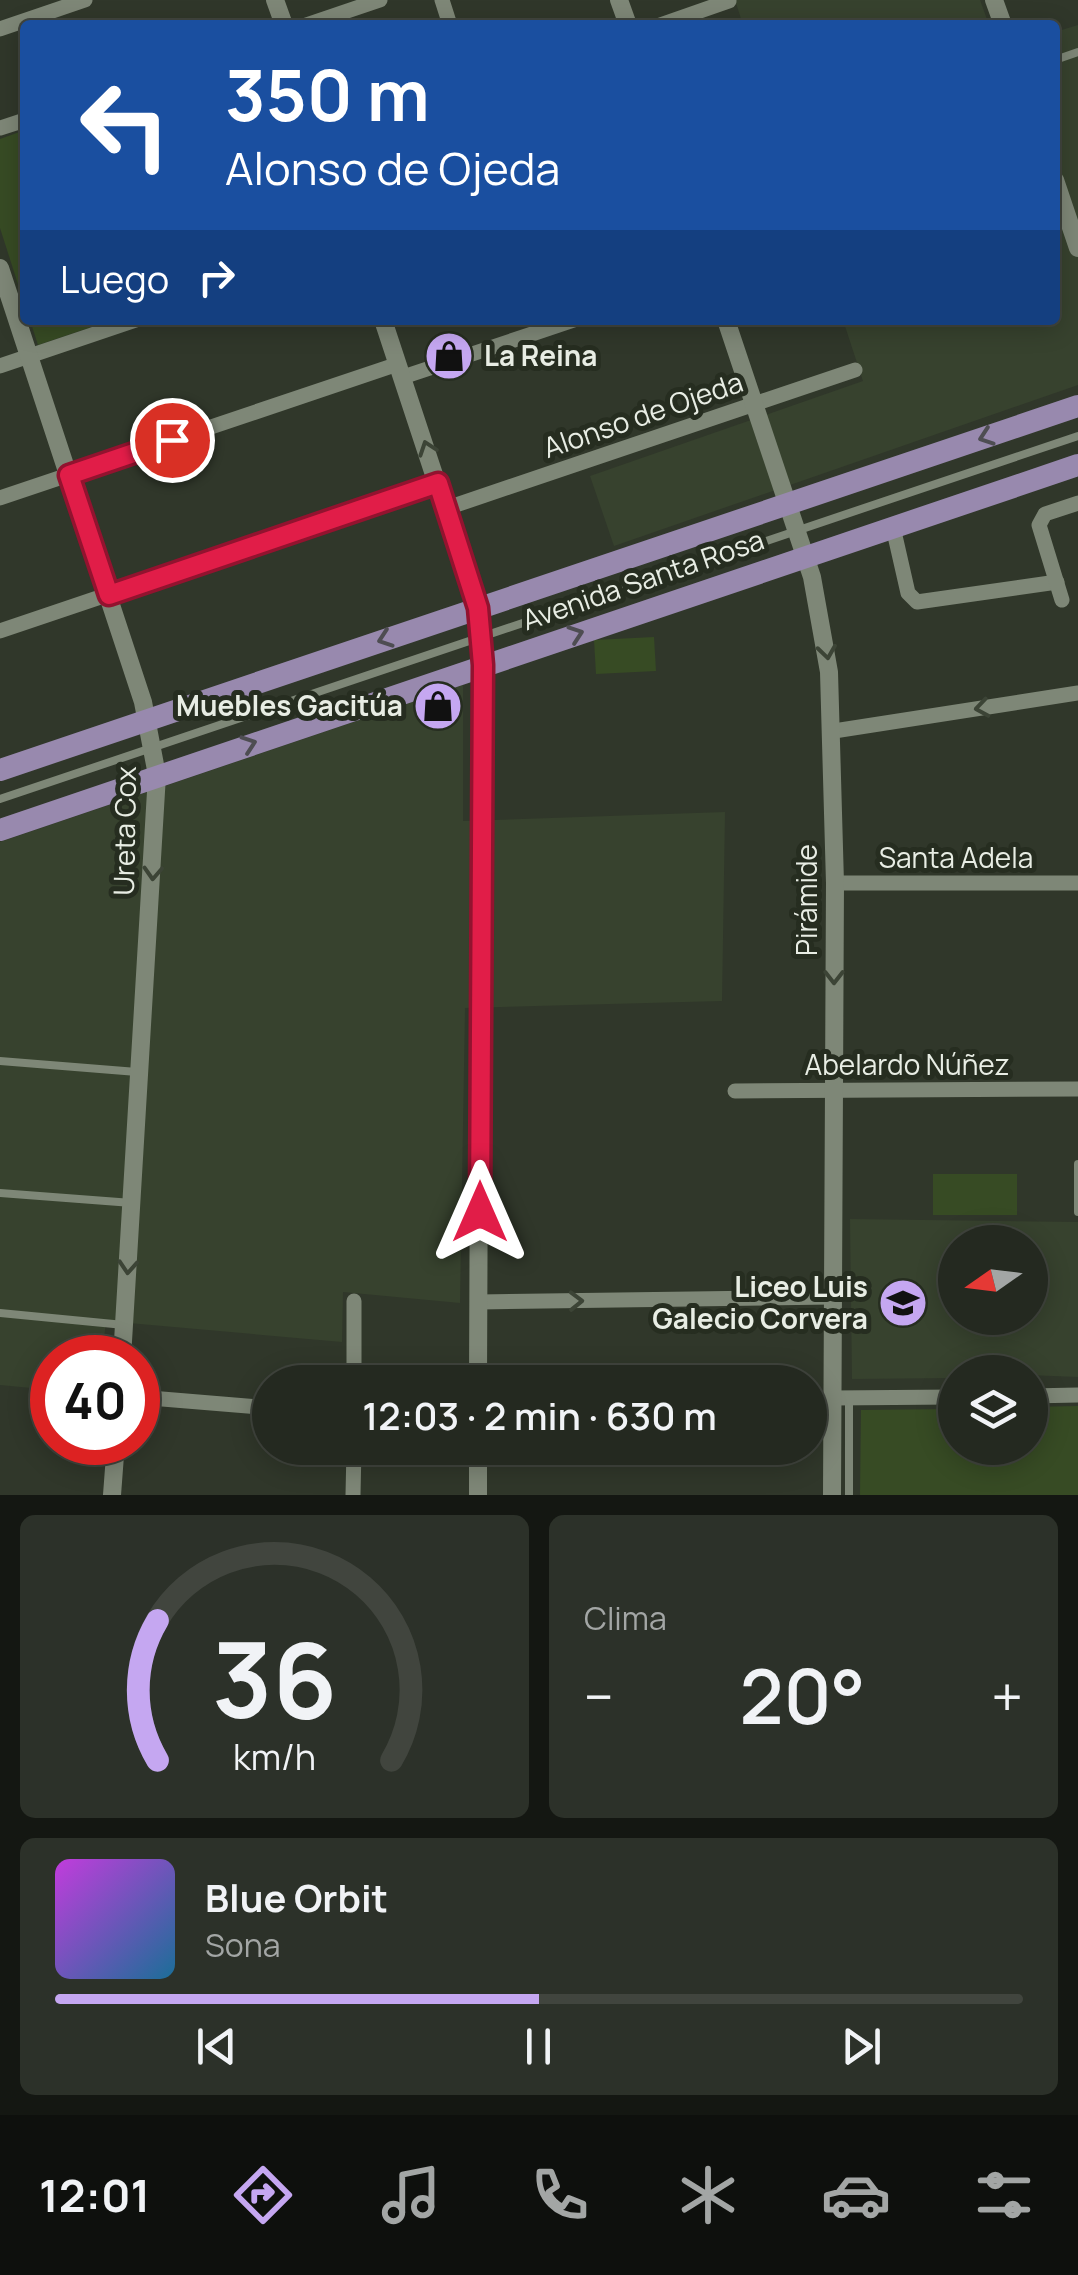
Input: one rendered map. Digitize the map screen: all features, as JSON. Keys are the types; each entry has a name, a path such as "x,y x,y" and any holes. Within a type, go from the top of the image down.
{"main road":[{"name":"Avenida Santa Rosa","path":"0,770 1078,406"},
{"name":"Avenida Santa Rosa","path":"0,830 1078,464"}],"street":[{"path":"24,20 84,0"},
{"path":"321,20 380,0"},
{"path":"674,20 729,1"},
{"path":"1060,195 1078,248"},
{"name":"Ureta Cox","path":"0,268 148,720 157,776 123,1335"},
{"path":"0,366 118,325"},
{"path":"385,325 478,608 481,636 478,1365"},
{"path":"0,498 400,370 557,325"},
{"name":"Pirámide","path":"728,325 805,557 825,635 834,731 832,1298 841,1398 832,1495"},
{"name":"Alonso de Ojeda","path":"446,508 855,370"},
{"path":"0,632 438,483"},
{"path":"1062,600 1040,521 1045,514 1078,503"},
{"path":"893,527 908,593 918,602 1057,582"},
{"path":"834,731 1078,694"},
{"name":"Santa Adela","path":"834,883 1078,882"},
{"name":"Abelardo Núñez","path":"735,1090 1078,1089"},
{"path":"479,1302 832,1298"},
{"path":"354,1300 354,1365"},
{"path":"1048,1396 1078,1395"},
{"path":"841,1398 938,1396"},
{"path":"160,1399 252,1406"},
{"path":"112,1495 114,1465"},
{"path":"354,1465 354,1495"},
{"path":"478,1465 478,1495"}],"lane":[{"path":"0,799 1078,436"},
{"path":"0,1060 142,1072"},
{"path":"1078,1164 1078,1212"},
{"path":"0,1192 132,1203"},
{"path":"0,1313 124,1325"},
{"name":"Pirámide","path":"841,1398 849,1495"}],"shaded area":[{"path":"735,0 980,0 987,20 741,20"},
{"path":"1078,25 1078,385 614,546 590,476 863,381 845,325 1060,325 1060,30"},
{"path":"463,685 463,821 725,812 722,1001 465,1008 460,1303 343,1292 342,1342 106,1321 104,1335 30,1335 30,1388 0,1385 0,842"},
{"name":"Liceo Luis Galecio Corvera","path":"850,1219 1078,1222 1078,1377 1048,1376 1048,1355 938,1355 938,1378 852,1379"}],"green space":[{"path":"20,132 20,290 0,228 0,139"},
{"path":"32,325 97,325 38,345"},
{"path":"654,637 656,671 596,674 594,640"},
{"path":"933,1174 1017,1174 1017,1215 933,1215"},
{"path":"1078,1406 1078,1495 860,1495 861,1410 938,1409 938,1465 1048,1465 1048,1407"}],"place":[{"name":"La Reina","path":"449,356"},
{"name":"Muebles Gacitúa","path":"438,706"},
{"name":"Liceo Luis Galecio Corvera","path":"903,1303"}],"route":[{"path":"172,440 69,475 109,595 438,483 478,608 483,665 480,1212"}]}
